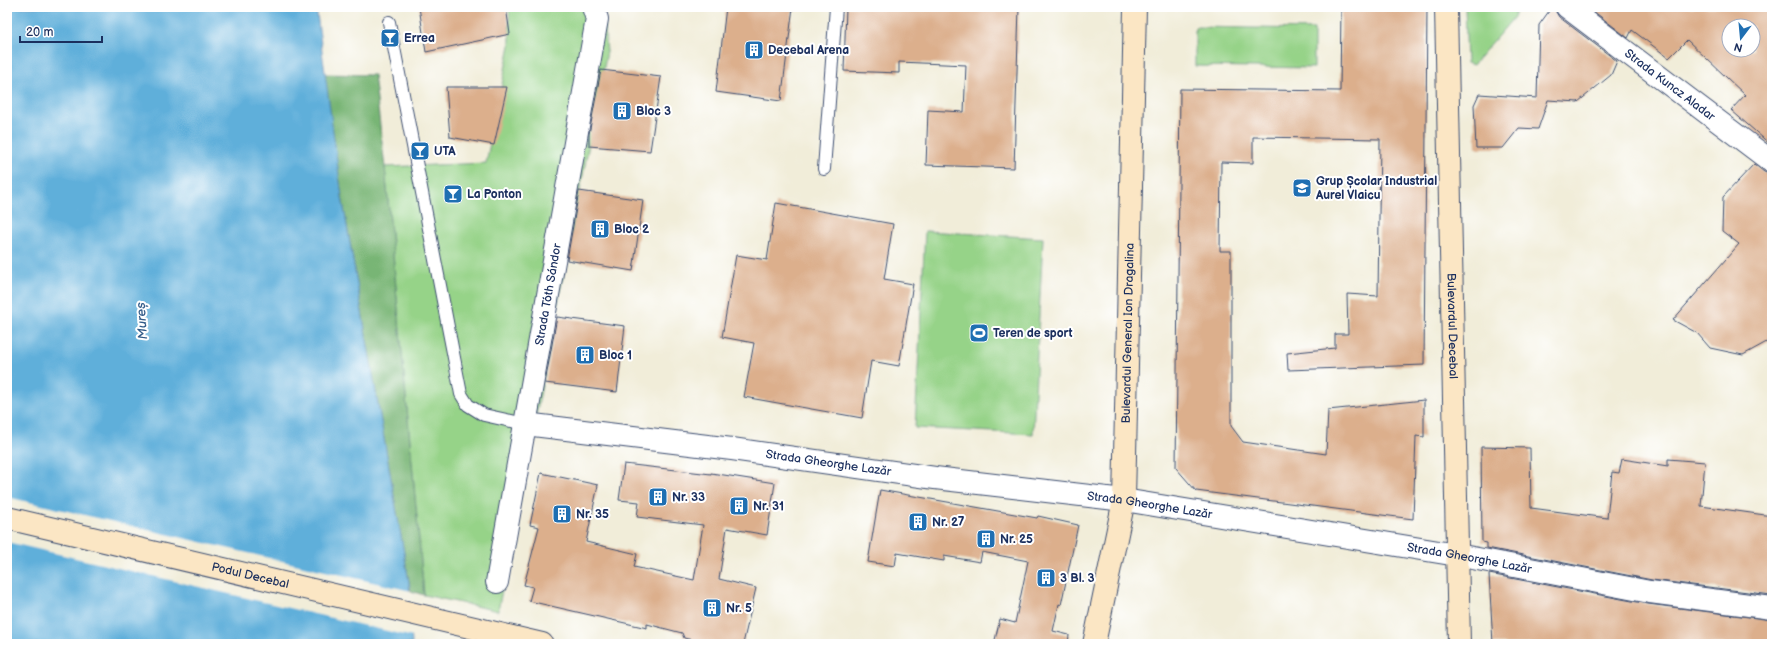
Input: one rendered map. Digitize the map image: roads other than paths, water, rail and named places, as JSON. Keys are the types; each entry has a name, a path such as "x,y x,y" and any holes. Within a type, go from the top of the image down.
{"main road":[{"name":"Bulevardul Decebal","path":"1446,7 1459,644"},
{"name":"Bulevardul General Ion Dragalina","path":"1094,644 1124,500 1135,13"},
{"name":"Podul Decebal","path":"7,518 542,644"}],"street":[{"name":"Strada Kuncz Aladar","path":"1567,7 1772,162"},
{"name":"Strada Tóth Sándor","path":"497,582 601,11"},
{"name":"Strada Gheorghe Lazăr","path":"525,424 724,448 935,478 1124,500 1457,555 1650,592 1772,608"}],"lane":[{"path":"824,169 836,7"},
{"path":"389,22 461,394 468,405 484,415 525,424"}],"water":[{"name":"Mureș","path":"7,7 316,7 342,197 409,582 412,644 7,644"}],"place":[{"name":"Errea","path":"390,38"},
{"name":"Decebal Arena","path":"754,50"},
{"name":"Bloc 3","path":"622,111"},
{"name":"UTA","path":"420,151"},
{"name":"Grup Școlar Industrial Aurel Vlaicu","path":"1302,188"},
{"name":"La Ponton","path":"453,194"},
{"name":"Bloc 2","path":"600,229"},
{"name":"Teren de sport","path":"979,333"},
{"name":"Bloc 1","path":"585,355"},
{"name":"Nr. 33","path":"658,497"},
{"name":"Nr. 31","path":"739,506"},
{"name":"Nr. 35","path":"562,514"},
{"name":"Nr. 27","path":"918,522"},
{"name":"Nr. 25","path":"986,539"},
{"name":"3 Bl. 3","path":"1046,578"},
{"name":"Nr. 5","path":"712,608"}]}
